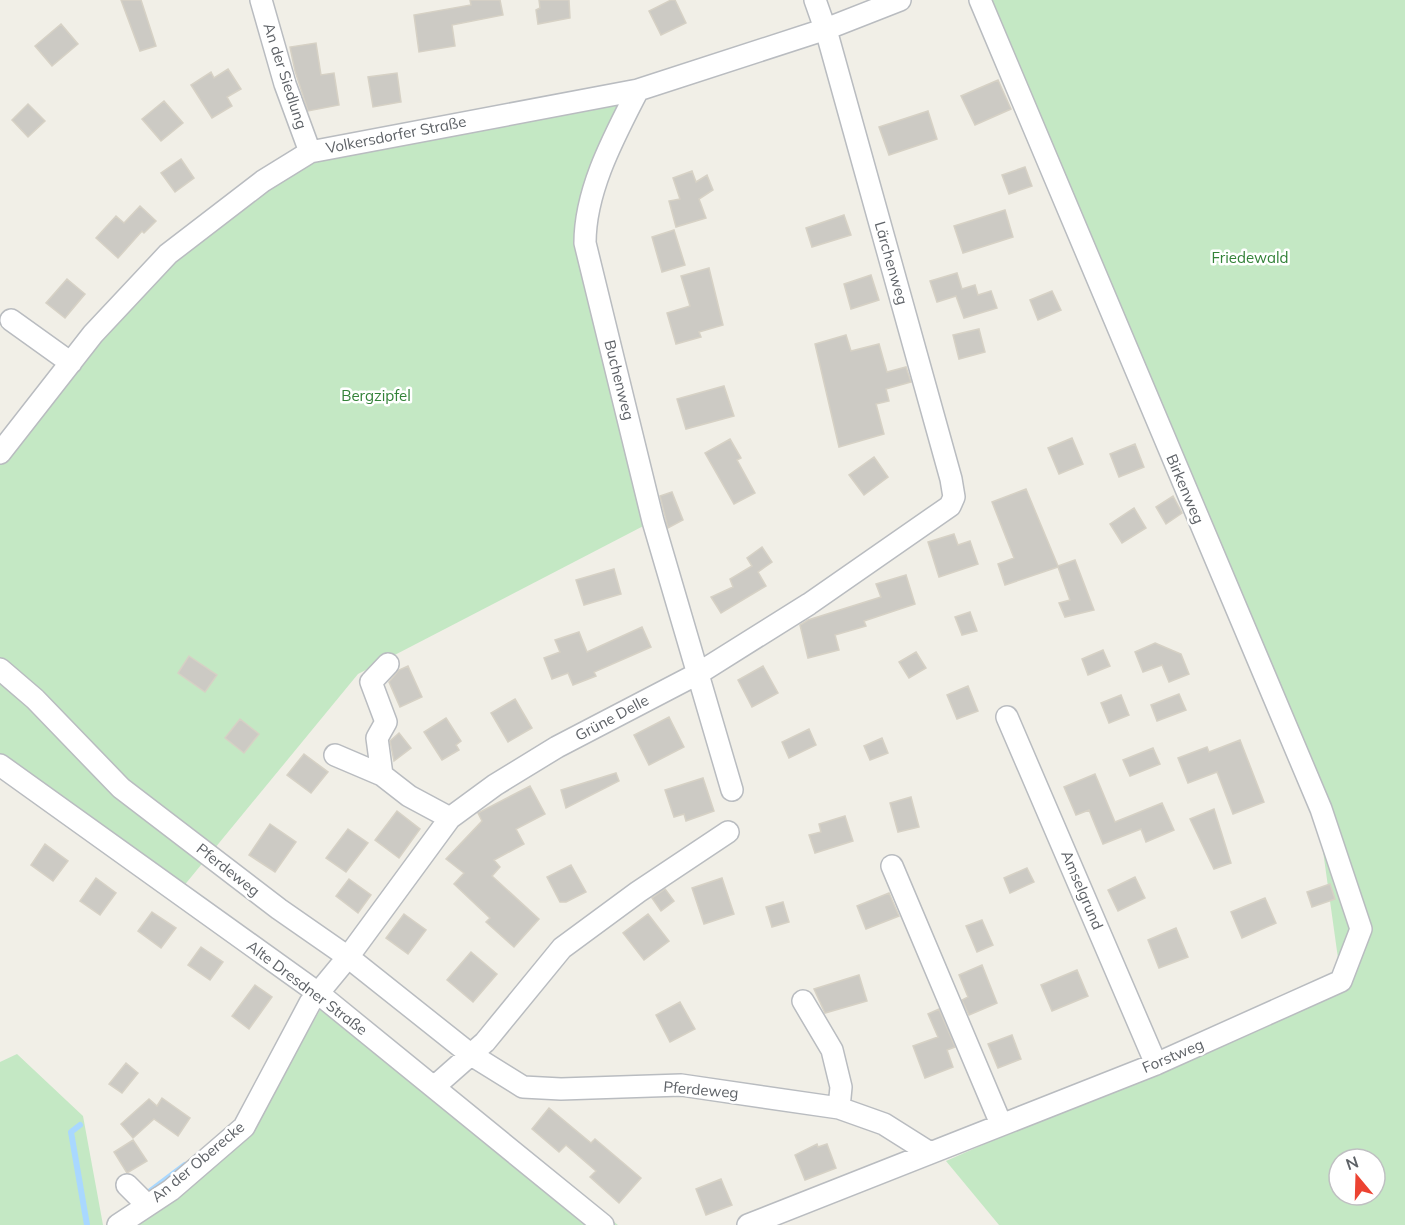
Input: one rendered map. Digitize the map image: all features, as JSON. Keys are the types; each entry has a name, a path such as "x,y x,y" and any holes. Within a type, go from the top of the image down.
{"street":[{"name":"An der Siedlung","path":"261,0 285,84 310,152"},
{"path":"815,0 826,29"},
{"name":"Volkersdorfer Straße","path":"0,453 93,334 168,254 263,181 310,152 639,90 826,29 900,0"},
{"name":"Birkenweg","path":"980,0 1321,809 1361,929 1341,981"},
{"name":"Lärchenweg","path":"826,29 951,479 954,497"},
{"name":"Buchenweg","path":"639,90 612,144 585,217 585,243 653,521 732,790"},
{"path":"11,320 71,363"},
{"name":"Grüne Delle","path":"318,993 348,957 450,818 495,785 557,747 699,673 809,604 950,506 954,497"},
{"path":"382,775 377,738 386,722 371,682 388,664"},
{"name":"Pferdeweg","path":"0,669 35,699 121,788 279,909 348,957 470,1054 523,1087 561,1089 681,1085 839,1108 884,1124 930,1154"},
{"name":"Amselgrund","path":"1007,717 1156,1064"},
{"path":"335,755 382,775 409,796 450,818"},
{"name":"Alte Dresdner Straße","path":"0,765 318,993 603,1225"},
{"path":"434,1087 485,1042 562,948 638,892 728,832"},
{"path":"892,866 1001,1124"},
{"name":"Forstweg","path":"748,1225 1156,1064 1341,981"},
{"name":"An der Oberecke","path":"118,1225 171,1190 244,1127 318,993"},
{"path":"802,1001 832,1050 841,1087 839,1108"},
{"path":"127,1185 147,1205"}],"green space":[{"name":"Friedewald","path":"983,0 1405,0 1405,1225 999,1225 946,1161 1342,987 1312,772"},
{"name":"Bergzipfel","path":"638,90 585,217 653,521 358,674 178,893 0,765 0,453 159,264 310,152"},
{"path":"329,994 618,1225 133,1225 251,1132"},
{"path":"17,1054 83,1116 103,1225 0,1225 0,1062"}],"building":[{"path":"121,0 141,0 156,46 140,51"},
{"path":"470,0 500,0 503,15 452,25 455,46 419,52 414,15 471,5"},
{"path":"539,0 569,0 570,18 538,24 536,10 540,8"},
{"path":"675,0 686,23 661,35 649,11"},
{"path":"61,24 78,44 52,66 35,46"},
{"path":"316,43 321,75 334,73 339,105 308,111 290,47"},
{"path":"228,69 241,89 227,97 232,106 212,118 191,85 211,72 214,78"},
{"path":"397,73 401,102 373,107 368,77"},
{"path":"998,80 1011,109 975,125 961,96"},
{"path":"164,101 183,123 161,141 142,119"},
{"path":"28,104 45,121 28,137 12,120"},
{"path":"928,111 937,139 889,155 879,127"},
{"path":"181,159 194,178 175,192 161,173"},
{"path":"1025,167 1032,186 1009,194 1002,175"},
{"path":"692,171 696,182 707,175 713,190 699,199 706,218 676,227 669,201 680,199 673,178"},
{"path":"140,206 156,221 144,233 142,231 118,258 96,238 116,216 124,223"},
{"path":"1005,210 1013,237 963,253 954,226"},
{"path":"844,215 851,235 812,247 806,228"},
{"path":"674,230 685,265 662,272 652,237"},
{"path":"709,268 723,325 699,332 701,337 676,344 667,313 690,306 681,276"},
{"path":"957,273 962,289 975,285 978,295 991,291 997,308 964,318 956,296 937,302 930,281"},
{"path":"871,275 879,300 851,309 844,284"},
{"path":"67,279 85,294 65,318 46,303"},
{"path":"1052,291 1061,310 1038,320 1030,300"},
{"path":"979,329 985,352 959,359 953,335"},
{"path":"846,335 851,351 879,344 887,372 906,367 911,382 886,389 889,401 876,404 884,434 839,447 815,344"},
{"path":"724,386 734,416 686,429 677,399"},
{"path":"1072,438 1083,464 1059,474 1048,448"},
{"path":"730,439 741,458 737,460 755,493 734,504 705,453"},
{"path":"1135,444 1144,467 1119,477 1110,454"},
{"path":"874,457 888,477 864,495 849,475"},
{"path":"1026,489 1058,566 1075,560 1094,610 1065,617 1059,603 1070,600 1058,567 1005,585 998,564 1014,558 992,502"},
{"path":"672,492 683,520 668,528 660,496"},
{"path":"1173,496 1182,513 1166,524 1156,507"},
{"path":"1134,508 1146,528 1122,543 1110,524"},
{"path":"954,534 958,545 970,541 978,564 939,577 928,542"},
{"path":"762,547 772,562 758,572 766,586 721,613 711,597 733,587 730,579 752,566 747,558"},
{"path":"614,569 621,594 584,605 576,580"},
{"path":"906,575 915,604 864,621 866,626 835,635 839,650 808,658 800,625 808,620 881,597 876,584"},
{"path":"970,612 977,631 962,635 955,617"},
{"path":"642,627 651,647 594,672 596,676 573,685 568,673 552,679 544,658 560,652 555,640 579,632 587,652"},
{"path":"1155,643 1181,654 1189,674 1169,682 1162,665 1143,672 1135,652"},
{"path":"1103,650 1110,666 1088,675 1082,659"},
{"path":"916,652 926,668 909,678 899,662"},
{"path":"189,656 217,675 205,692 178,673"},
{"path":"408,666 422,697 400,707 389,682 399,670"},
{"path":"763,666 778,693 752,707 738,680"},
{"path":"968,686 978,711 957,719 947,695"},
{"path":"1179,694 1186,710 1157,721 1151,705"},
{"path":"1121,695 1129,715 1109,723 1101,703"},
{"path":"515,699 532,728 508,742 491,713"},
{"path":"669,717 684,747 649,765 634,735"},
{"path":"446,718 461,741 456,745 459,750 442,760 424,732"},
{"path":"240,719 259,734 244,753 225,738"},
{"path":"809,729 816,745 789,758 782,742"},
{"path":"399,733 411,748 394,761 390,741"},
{"path":"882,738 888,753 870,760 864,746"},
{"path":"1240,740 1264,802 1233,814 1217,772 1188,783 1178,758 1207,747 1209,752"},
{"path":"1153,748 1160,764 1130,776 1123,760"},
{"path":"304,754 328,772 311,793 287,775"},
{"path":"616,773 619,781 566,808 561,790"},
{"path":"1095,774 1115,822 1162,803 1174,830 1146,842 1141,829 1103,844 1089,810 1076,815 1064,787"},
{"path":"703,778 714,811 686,821 684,814 674,817 665,790"},
{"path":"530,786 545,814 516,829 524,844 494,860 500,867 492,876 539,919 514,947 486,922 490,918 454,884 464,873 446,859 482,821 478,813"},
{"path":"911,797 919,827 898,832 890,803"},
{"path":"1214,809 1231,863 1214,869 1190,819"},
{"path":"397,811 420,829 399,858 375,840"},
{"path":"845,816 853,841 815,853 809,835 821,832 819,824"},
{"path":"270,824 296,842 275,872 249,855"},
{"path":"348,829 368,843 346,872 326,858"},
{"path":"45,844 68,861 53,881 31,865"},
{"path":"571,865 586,892 566,902 560,902 547,877"},
{"path":"1027,868 1034,882 1010,893 1004,878"},
{"path":"1135,877 1145,898 1118,911 1108,890"},
{"path":"96,878 116,893 100,915 80,901"},
{"path":"722,878 734,914 704,924 692,888"},
{"path":"349,879 371,895 358,913 336,896"},
{"path":"1330,884 1335,899 1312,907 1307,892"},
{"path":"665,889 674,901 661,911 652,898"},
{"path":"889,893 899,916 866,929 857,906"},
{"path":"1265,898 1276,923 1242,938 1231,912"},
{"path":"783,902 789,922 772,927 766,907"},
{"path":"152,912 176,928 161,948 138,931"},
{"path":"404,914 426,930 408,954 386,938"},
{"path":"648,914 669,941 644,960 623,933"},
{"path":"982,920 993,945 977,952 966,926"},
{"path":"1176,928 1188,957 1159,968 1148,940"},
{"path":"201,947 223,962 210,980 188,965"},
{"path":"471,952 497,974 473,1002 447,980"},
{"path":"982,965 997,1003 969,1015 962,1000 968,997 959,975"},
{"path":"1077,970 1088,996 1052,1011 1041,985"},
{"path":"859,975 867,1001 825,1013 814,989"},
{"path":"255,985 272,997 249,1029 232,1016"},
{"path":"680,1002 695,1029 670,1042 656,1015"},
{"path":"939,1009 955,1047 947,1050 953,1067 925,1078 913,1046 938,1037 928,1014"},
{"path":"1012,1035 1021,1059 998,1068 988,1044"},
{"path":"126,1063 138,1073 122,1093 109,1084"},
{"path":"162,1098 190,1118 178,1136 154,1119 133,1138 121,1124 149,1099 157,1106"},
{"path":"549,1108 591,1143 595,1139 641,1178 619,1203 590,1177 596,1171 566,1145 559,1152 532,1129"},
{"path":"133,1140 147,1161 127,1173 114,1152"},
{"path":"817,1144 818,1147 827,1144 836,1168 805,1180 795,1155"},
{"path":"721,1179 732,1205 706,1215 696,1189"}],"waterway":[{"path":"80,1125 71,1132 87,1225"},
{"path":"148,1193 185,1165"}]}
